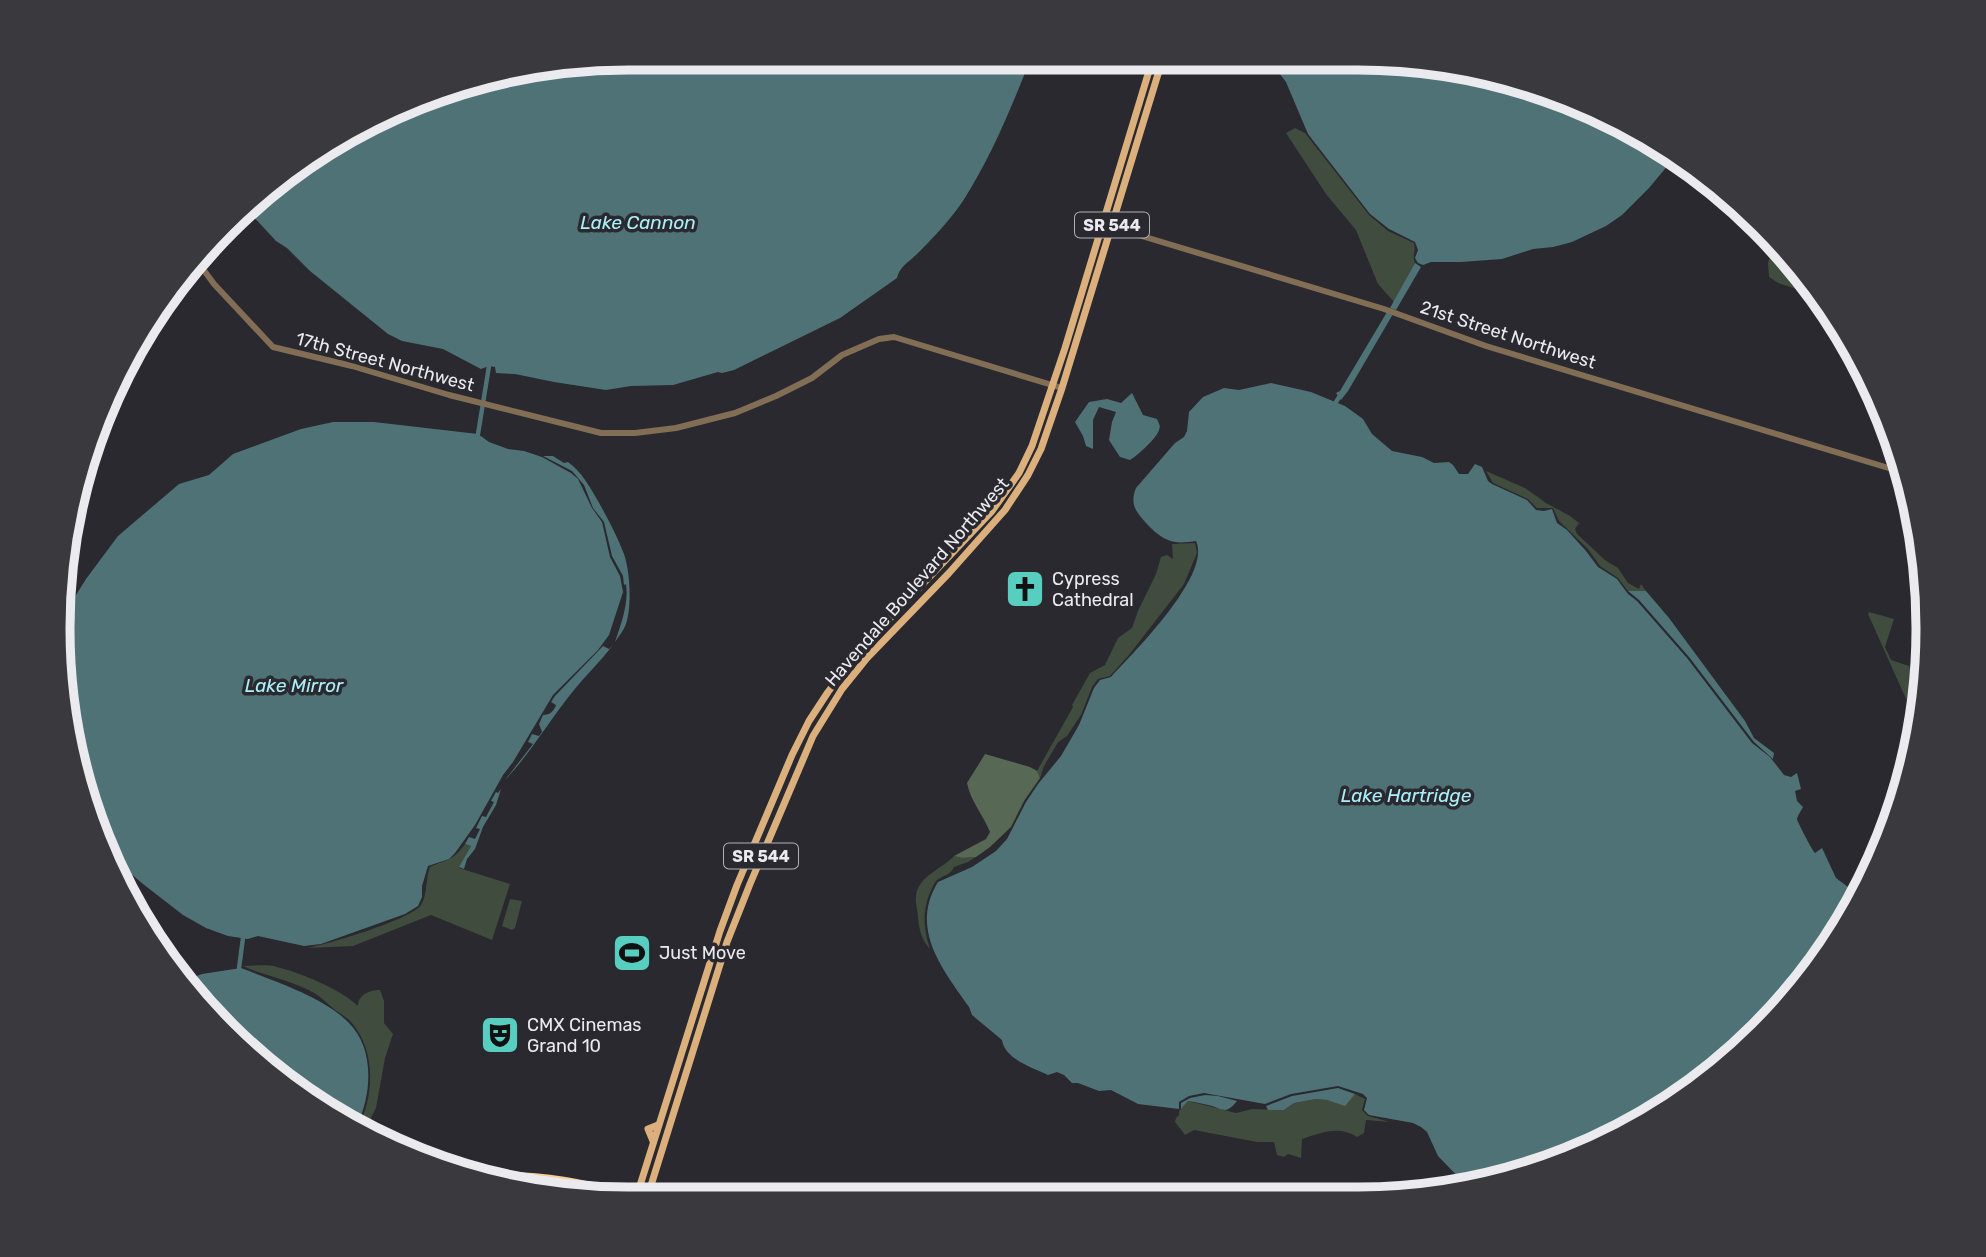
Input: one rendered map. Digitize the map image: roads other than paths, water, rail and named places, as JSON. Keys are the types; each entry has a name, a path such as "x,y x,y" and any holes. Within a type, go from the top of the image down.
{"highway":[{"path":"531,1178 594,1186"}],"main road":[{"name":"Havendale Boulevard Northwest","path":"640,1187 716,941 749,856 809,721 860,650 975,530 1006,493 1032,446 1053,386 1149,70"},
{"name":"Havendale Boulevard Northwest","path":"650,1187 705,1008 740,908 824,716 867,658 1005,510 1041,449 1159,70"},
{"path":"824,716 843,671"},
{"path":"746,892 744,882 749,856"},
{"path":"737,885 740,889 740,908"},
{"path":"695,1005 705,1008"},
{"path":"675,1071 685,1073"}],"street":[{"name":"21st Street Northwest","path":"1102,224 1399,313 1486,346 1892,469"},
{"name":"17th Street Northwest","path":"202,268 273,346 438,392 601,433 635,433 676,428 735,412 812,378 842,355 879,339 894,337 1062,388"}],"water":[{"name":"Lake Cannon","path":"1026,70 1000,132 963,201 935,235 903,267 897,278 840,318 734,370 673,385 631,386 606,390 496,373 495,367 481,369 443,349 402,341 388,334 276,241 253,216 289,185 318,164 381,128 449,100 484,89 592,71"},
{"path":"1278,70 1394,71 1502,89 1537,100 1605,128 1669,164 1622,215 1572,242 1533,249 1502,259 1431,262 1423,265 1415,258 1418,250 1415,242 1389,229 1370,214 1308,134 1286,82"},
{"path":"1415,263 1421,267 1396,310 1390,308"},
{"path":"1387,312 1393,314 1341,400 1336,393 1340,391"},
{"name":"Lake Hartridge","path":"1271,383 1311,392 1345,406 1363,419 1372,434 1392,451 1422,457 1434,463 1449,462 1459,474 1468,474 1475,464 1482,467 1488,481 1527,500 1536,510 1552,509 1557,523 1567,530 1598,567 1617,579 1687,658 1752,743 1770,757 1784,775 1791,777 1797,773 1801,789 1795,791 1797,801 1803,807 1797,819 1802,830 1815,853 1822,848 1836,878 1851,890 1841,908 1801,968 1777,997 1726,1048 1668,1093 1605,1129 1537,1157 1459,1177 1438,1156 1427,1132 1421,1127 1369,1115 1364,1110 1367,1098 1363,1094 1338,1086 1291,1094 1265,1104 1204,1093 1189,1096 1179,1102 1179,1109 1138,1104 1111,1090 1099,1091 1072,1083 1057,1072 1048,1075 1013,1057 1004,1047 1002,1040 972,1015 940,964 928,932 927,916 930,899 938,882 972,867 996,851 1007,839 1026,802 1061,756 1079,725 1094,688 1100,680 1111,677 1152,632 1182,593 1193,573 1198,556 1196,541 1171,541 1155,531 1135,507 1133,499 1136,488 1175,443 1184,437 1189,412 1203,397 1224,388 1239,390"},
{"path":"1132,393 1143,415 1157,419 1159,424 1160,427 1151,442 1130,460 1120,457 1109,440 1116,412 1099,407 1093,420 1093,449 1086,446 1075,422 1089,402 1107,399 1121,403"},
{"name":"Lake Mirror","path":"333,422 374,422 478,434 489,442 508,449 542,457 578,479 602,522 610,557 620,576 623,592 609,635 598,650 553,695 475,825 449,859 428,866 418,906 405,914 321,944 304,946 258,936 248,939 228,936 206,928 183,915 125,868 89,773 75,701 70,628 71,603 118,536 179,484 209,475 233,454 301,429"},
{"path":"543,456 553,456 564,463 568,462 581,475 605,513 624,554 629,579 629,608 625,626 615,642 627,591 623,576 612,556 604,522 593,508 584,485 572,471"},
{"path":"1628,591 1646,591 1745,721 1754,738 1774,753 1773,759 1754,742 1689,657"},
{"path":"613,645 574,690 523,759 505,780 533,744 528,742 532,734 539,736 542,732 539,724 543,715 554,709 556,705 551,702 555,696 603,646 609,649"},
{"path":"501,789 475,849 467,859 464,869 459,867 471,846 465,844 469,837 475,839 480,829 476,828 482,816 486,817 494,802 491,801"},
{"path":"241,968 298,990 338,1013 348,1022 357,1033 367,1058 368,1086 360,1118 318,1093 260,1048 193,977"},
{"path":"1338,1088 1355,1094 1345,1106 1316,1099 1294,1103 1284,1110 1268,1110 1266,1106 1292,1096"},
{"path":"1205,1095 1237,1101 1226,1110 1188,1101 1181,1109 1181,1103"}],"waterway":[{"path":"478,434 489,366"},
{"path":"1336,402 1341,394"},
{"path":"239,968 243,938"}],"place":[{"name":"Cypress Cathedral","path":"1025,589"},
{"name":"Just Move","path":"632,953"},
{"name":"CMX Cinemas Grand 10","path":"500,1035"}]}
